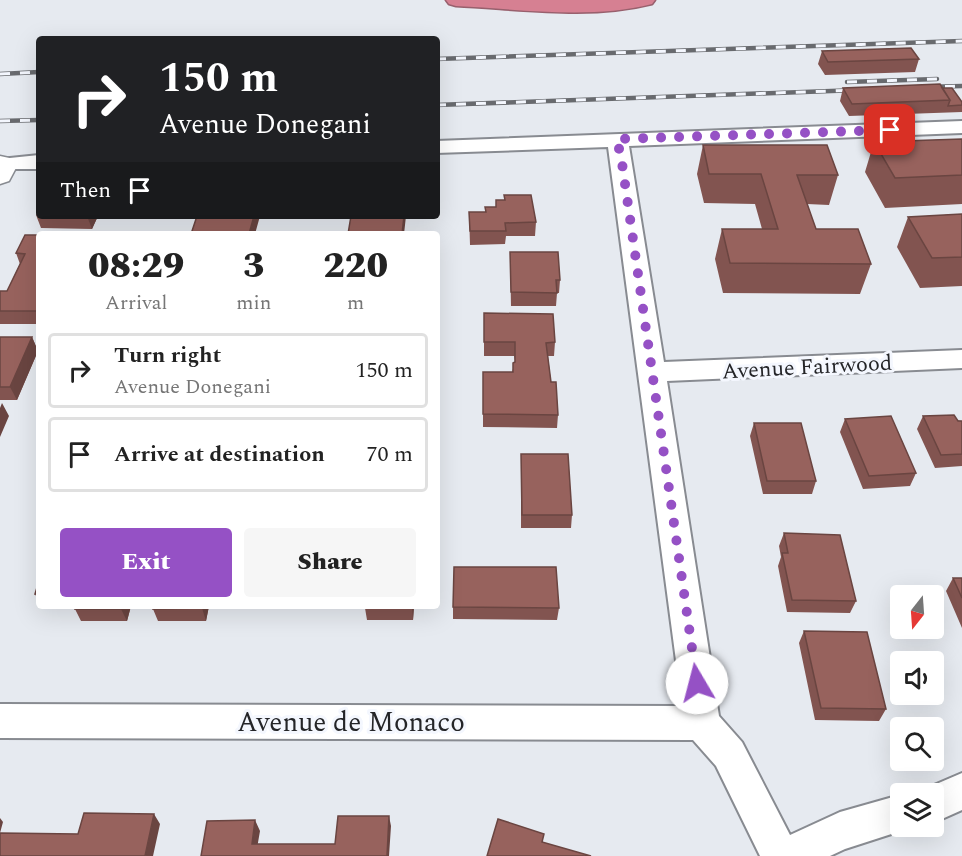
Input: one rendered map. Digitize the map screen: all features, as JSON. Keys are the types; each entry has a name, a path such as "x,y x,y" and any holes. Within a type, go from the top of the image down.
{"highway":[{"path":"456,0 595,6 645,0"}],"street":[{"path":"440,147 962,127"},
{"path":"617,139 702,723 729,754 780,856"},
{"path":"2,168 36,162"},
{"name":"Avenue Fairwood","path":"652,372 962,359"},
{"name":"Avenue de Monaco","path":"0,721 702,723"},
{"path":"944,799 962,792"},
{"path":"788,856 840,831 890,817"}],"building":[{"path":"911,48 919,59 828,62 822,51"},
{"path":"940,84 950,100 852,104 843,88"},
{"path":"942,88 952,88 962,105 948,106 950,100"},
{"path":"962,139 962,175 895,178 874,142"},
{"path":"703,145 827,145 838,175 797,175 816,229 858,229 871,264 730,263 722,229 778,229 761,174 709,174"},
{"path":"504,195 531,195 536,222 505,223 506,231 470,231 469,212 486,212 485,207 496,207 496,200 505,200"},
{"path":"962,214 962,257 932,258 908,217"},
{"path":"196,219 253,219 250,231 192,231"},
{"path":"350,219 404,219 402,231 348,231"},
{"path":"25,235 36,235 36,311 0,311 0,291 7,291 25,254 16,253"},
{"path":"510,252 558,252 560,280 556,280 557,293 511,292"},
{"path":"484,313 553,314 555,342 546,343 551,382 556,382 558,415 483,414 483,372 513,372 515,362 515,342 484,342"},
{"path":"0,337 32,337 10,387 0,387"},
{"path":"954,415 958,421 962,421 962,454 941,455 923,416"},
{"path":"891,416 916,473 869,476 845,419"},
{"path":"754,423 801,423 816,481 767,481"},
{"path":"521,454 568,454 572,515 522,515"},
{"path":"784,533 840,535 856,601 792,600 782,553 788,553"},
{"path":"454,567 556,567 559,608 453,607"},
{"path":"953,578 962,578 962,598"},
{"path":"804,631 867,632 886,709 821,708"},
{"path":"84,813 154,814 145,856 0,856 0,833 78,834"},
{"path":"338,816 389,816 387,856 201,856 207,821 255,820 252,844 335,844"},
{"path":"498,819 544,834 542,842 591,856 487,856"}],"railway":[{"path":"440,59 962,41"},
{"path":"0,74 36,72"},
{"path":"847,82 937,79"},
{"path":"925,87 962,86"},
{"path":"440,105 859,90"},
{"path":"0,121 36,120"}],"route":[{"path":"697,683 617,139 890,130"}]}
